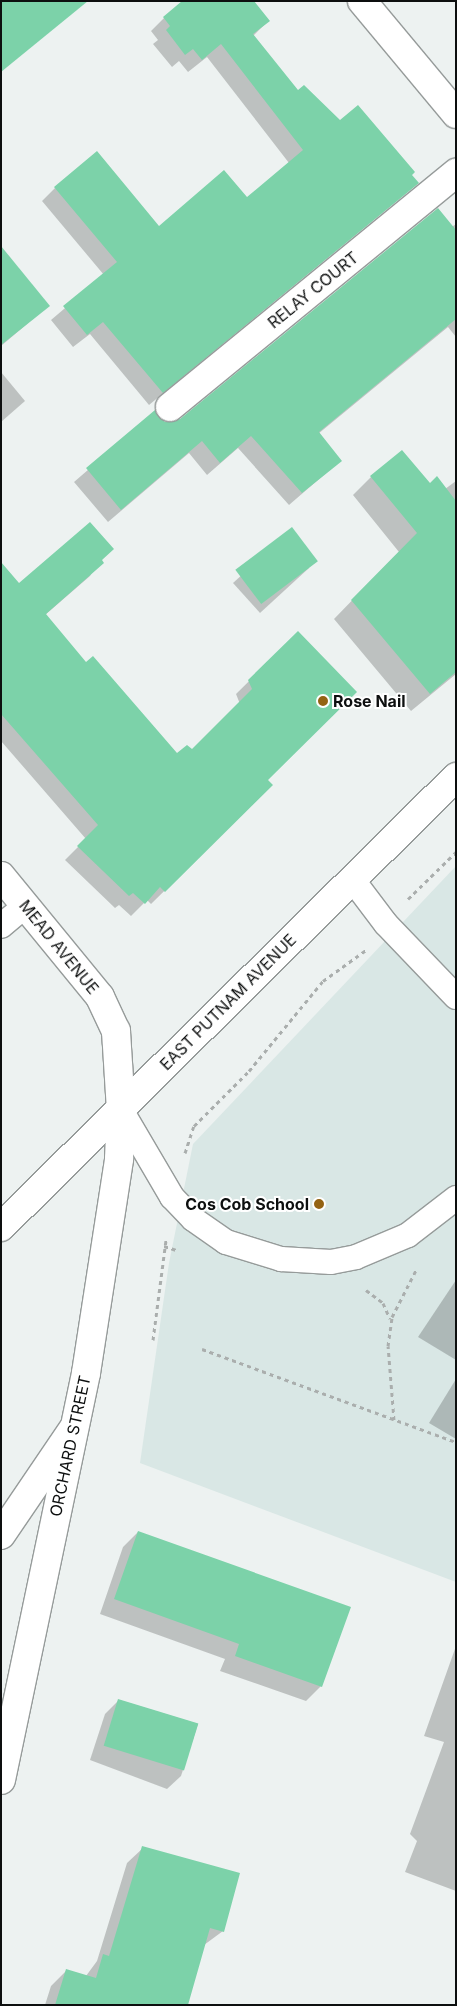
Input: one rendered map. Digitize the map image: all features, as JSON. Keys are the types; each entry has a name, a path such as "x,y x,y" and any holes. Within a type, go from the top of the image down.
{"main road":[{"path":"362,1 456,114"},
{"name":"RELAY COURT","path":"170,407 456,173"},
{"name":"EAST PUTNAM AVENUE","path":"1,1228 456,777"},
{"name":"MEAD AVENUE","path":"1,876 100,996 116,1031 121,1110"},
{"name":"ORCHARD STREET","path":"2,1774 102,1281 121,1110"},
{"path":"1,1536 73,1429"}],"lane":[{"path":"352,879 386,924 456,997"},
{"path":"1,926 25,906"},
{"path":"121,1110 172,1196 193,1219 226,1242 281,1259 331,1262 386,1247 425,1224 456,1198"}],"path":[{"path":"153,1340 172,1196 194,1126 249,1071 323,980 358,959 386,924 456,852"},
{"path":"394,1420 387,1370 391,1321 419,1265"},
{"path":"363,1289 383,1303 391,1321"},
{"path":"202,1349 456,1442"}],"shaded area":[{"name":"Cos Cob School","path":"456,866 456,1582 140,1463 169,1263 193,1144"}],"building":[{"path":"1,1 88,1 1,72"},
{"path":"182,1 254,1 270,21 253,34 298,90 304,85 340,120 358,105 415,172 412,175 419,183 163,393 103,322 87,335 63,306 117,262 54,187 97,151 159,226 224,170 247,197 303,150 221,44 202,60 193,49 185,55 166,30 170,26 163,17"},
{"path":"438,208 456,230 456,319 319,432 342,461 302,493 251,436 220,463 202,441 121,510 86,468 155,410 165,422 180,419"},
{"path":"1,246 50,306 1,345"},
{"path":"402,450 430,483 437,476 456,501 456,672 430,694 351,600 417,533 370,476"},
{"path":"90,522 114,549 102,560 104,563 46,614 86,662 93,656 177,753 187,745 192,749 252,689 248,680 298,631 357,692 268,780 273,785 165,892 160,887 145,904 133,893 129,896 77,846 98,825 1,714 1,562 19,583"},
{"path":"292,527 318,561 261,604 235,570"},
{"path":"138,1531 351,1607 322,1687 235,1656 239,1644 114,1599"},
{"path":"118,1699 198,1724 184,1770 104,1746"},
{"path":"142,1846 240,1873 224,1932 210,1928 188,2005 55,2005 66,1969 96,1978 103,1954 109,1956"}],"place":[{"name":"Rose Nail","path":"323,701"},
{"name":"Cos Cob School","path":"319,1204"}]}
